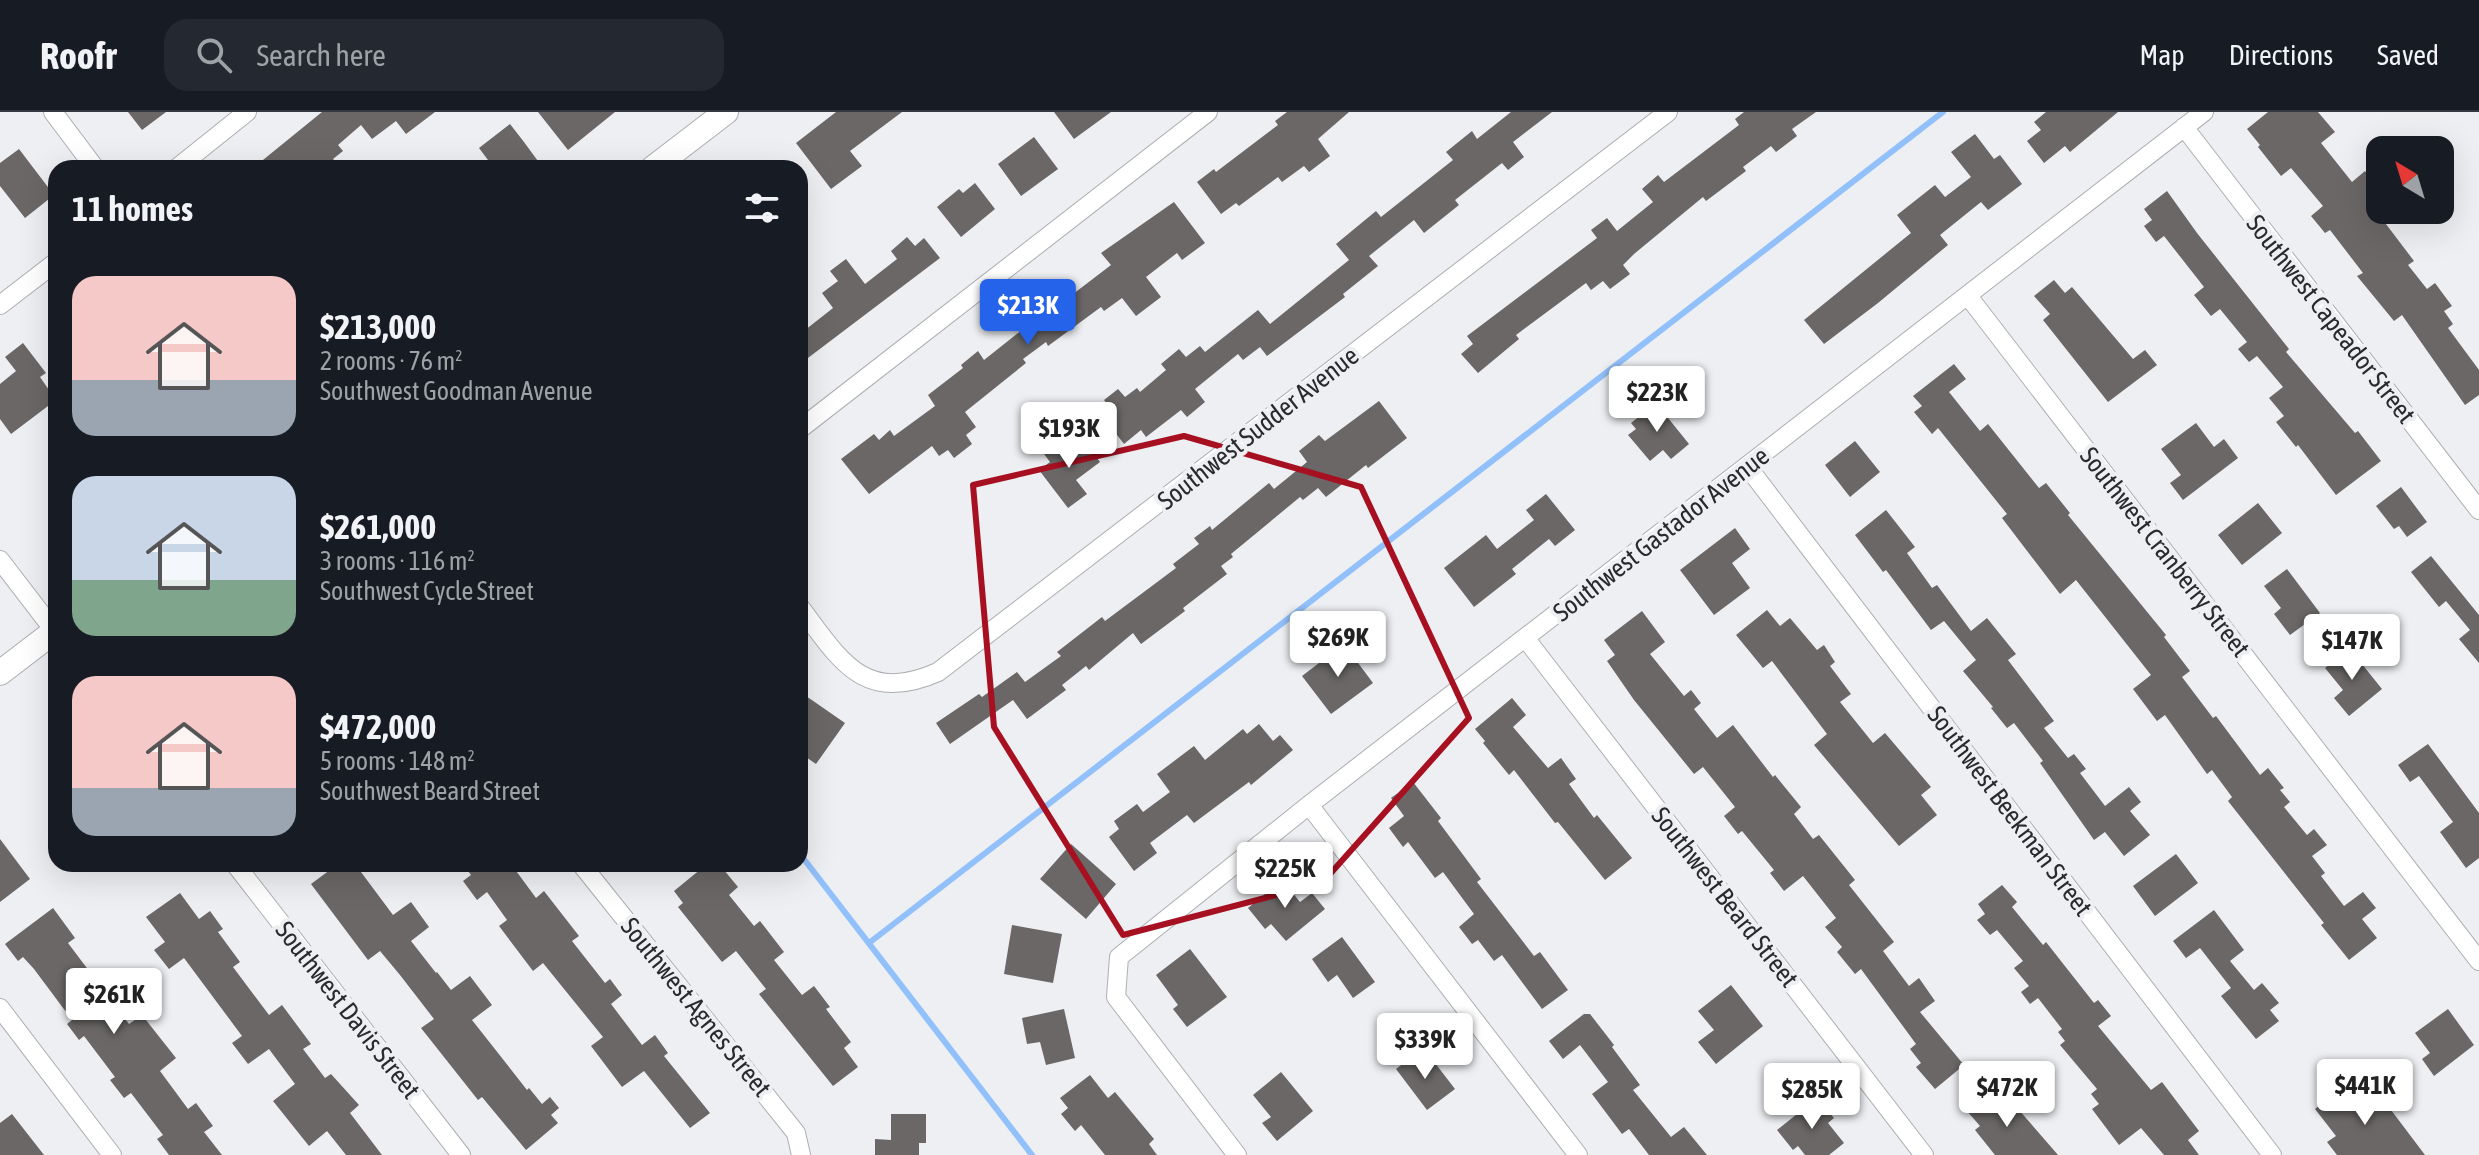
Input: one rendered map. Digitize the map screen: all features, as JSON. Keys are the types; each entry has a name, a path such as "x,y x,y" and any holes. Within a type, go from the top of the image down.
{"street":[{"path":"53,112 89,160"},
{"path":"187,160 247,112"},
{"path":"663,160 726,112"},
{"path":"808,423 1208,112"},
{"name":"Southwest Sudder Avenue","path":"808,618 835,653 865,679 904,684 938,672 1668,112"},
{"name":"Southwest Gastador Avenue","path":"1237,1155 1116,997 1119,957 1309,805 2204,112"},
{"name":"Southwest Capeador Street","path":"2184,127 2479,510"},
{"path":"0,305 48,268"},
{"name":"Southwest Cranberry Street","path":"1968,296 2479,961"},
{"name":"Southwest Beekman Street","path":"1747,466 2272,1155"},
{"path":"0,560 48,621"},
{"path":"0,673 48,637"},
{"name":"Southwest Beard Street","path":"1526,639 1924,1155"},
{"path":"1309,805 1578,1155"},
{"name":"Southwest Davis Street","path":"241,872 461,1155"},
{"name":"Southwest Agnes Street","path":"587,872 796,1133 801,1155"},
{"path":"0,1008 112,1155"}],"highlighted area":[{"path":"1184,436 1361,487 1469,718 1322,883 1123,935 994,727 973,485"}],"building":[{"path":"128,112 166,112 142,130"},
{"path":"322,112 435,112 406,134 396,121 372,139 361,125 338,145 343,151 334,160 263,160"},
{"path":"538,112 615,112 568,150"},
{"path":"836,112 902,112 850,151 862,166 831,189 796,143"},
{"path":"1054,112 1111,112 1074,139"},
{"path":"1287,112 1349,112 1318,139 1330,156 1309,172 1304,166 1282,182 1278,177 1239,206 1236,203 1221,214 1197,182 1214,169 1216,172 1278,125 1275,121"},
{"path":"1511,112 1552,112 1513,142 1524,157 1508,170 1502,163 1455,200 1459,205 1424,233 1414,220 1369,256 1378,266 1343,294 1345,297 1267,356 1260,347 1243,360 1238,354 1195,389 1205,402 1187,417 1181,410 1146,437 1141,430 1124,444 1101,414 1109,407 1104,400 1118,389 1125,397 1137,388 1140,392 1166,370 1161,364 1179,349 1186,357 1200,346 1205,352 1258,310 1270,324 1349,260 1336,244 1376,211 1381,217 1453,160 1446,152 1472,131 1477,139"},
{"path":"1744,112 1816,112 1792,129 1797,136 1776,152 1771,146 1743,167 1746,171 1706,201 1703,197 1634,254 1623,265 1630,274 1610,289 1603,281 1591,290 1586,283 1516,335 1519,339 1478,373 1461,354 1473,344 1467,336 1597,238 1591,230 1607,218 1617,231 1653,202 1642,189 1658,175 1664,182 1739,125 1735,119"},
{"path":"2046,112 2118,112 2070,152 2065,146 2044,163 2027,141 2041,130 2034,122"},
{"path":"2268,112 2318,112 2335,132 2321,143 2352,182 2366,172 2366,224 2386,224 2414,261 2408,265 2427,289 2435,283 2452,306 2444,311 2453,324 2448,328 2479,370 2479,395 2465,405 2402,315 2394,321 2357,276 2363,273 2330,230 2325,233 2311,216 2323,206 2291,168 2281,176 2247,129"},
{"path":"510,124 537,160 488,160 479,148"},
{"path":"1975,134 1994,159 2000,155 2022,184 1988,210 1981,202 1940,235 1948,245 1824,344 1804,320 1911,233 1897,215 1935,185 1945,197 1971,177 1951,152"},
{"path":"1034,137 1058,169 1021,196 998,164"},
{"path":"19,149 48,187 48,200 25,218 0,186 0,163"},
{"path":"975,183 995,209 961,237 937,207 959,189 963,193"},
{"path":"2167,191 2289,349 2286,352 2381,461 2336,495 2276,422 2284,416 2269,398 2283,387 2257,356 2249,362 2238,349 2247,342 2220,309 2211,316 2194,295 2204,287 2164,236 2156,242 2144,226 2152,220 2144,209"},
{"path":"1174,202 1205,243 1182,260 1177,253 1146,277 1161,297 1136,316 1122,298 1104,311 1101,307 1048,346 1046,342 1023,359 1026,363 965,412 976,427 966,435 972,444 954,458 948,450 939,456 932,446 869,494 841,459 874,434 879,440 890,430 894,436 935,406 928,395 963,368 961,365 978,351 984,360 1027,326 1021,318 1057,290 1064,301 1111,265 1101,253"},
{"path":"907,237 915,246 924,238 940,258 808,358 808,328 833,308 822,293 838,281 830,271 846,259 865,284 897,259 891,251"},
{"path":"2054,280 2065,293 2072,287 2133,359 2145,350 2157,365 2108,402 2043,320 2050,314 2034,296"},
{"path":"23,343 46,373 40,377 48,388 48,406 11,434 0,419 0,384 16,371 5,357"},
{"path":"1954,364 1966,379 1949,392 1980,431 1988,424 2039,488 2046,483 2070,513 2068,515 2166,635 2164,637 2190,671 2182,677 2213,718 2216,716 2260,775 2268,768 2284,788 2280,790 2290,802 2284,807 2307,835 2314,829 2327,845 2312,856 2325,873 2321,876 2344,906 2363,892 2376,908 2362,919 2377,938 2349,960 2321,925 2324,923 2228,801 2232,797 2212,770 2207,774 2165,715 2157,721 2133,689 2151,675 2076,580 2060,594 2002,518 2007,514 1938,428 1932,434 1914,412 1922,406 1913,396"},
{"path":"1379,401 1407,438 1326,497 1318,488 1303,500 1300,497 1231,554 1233,557 1221,566 1227,574 1141,644 1133,633 1089,670 1086,666 1062,685 1066,690 1027,719 1013,700 950,744 936,723 979,694 982,697 1017,672 1025,682 1061,656 1057,652 1102,617 1105,621 1176,568 1173,564 1199,544 1194,538 1210,526 1212,530 1269,483 1274,489 1307,462 1299,451 1319,435 1325,441"},
{"path":"1656,403 1689,444 1671,459 1663,450 1650,461 1628,435 1636,429 1631,423"},
{"path":"2196,423 2214,447 2224,439 2238,458 2183,500 2170,483 2181,475 2161,449"},
{"path":"1082,437 1100,462 1076,480 1087,494 1068,508 1039,470 1050,462 1044,454 1062,441 1068,448"},
{"path":"1855,441 1880,472 1850,497 1825,465"},
{"path":"2401,487 2427,522 2407,537 2399,526 2394,529 2376,506"},
{"path":"1546,494 1575,530 1555,546 1549,539 1512,569 1516,574 1474,607 1444,568 1486,535 1497,549 1534,520 1526,510"},
{"path":"2258,503 2282,533 2242,565 2218,535"},
{"path":"1886,510 1915,547 1907,553 1932,588 1937,585 1971,631 1987,618 2016,654 2008,660 2054,721 2044,728 2068,758 2074,754 2086,769 2080,773 2105,806 2129,787 2141,802 2130,811 2150,835 2124,856 2105,832 2094,840 2040,763 2043,761 2014,723 2007,728 1991,708 1963,671 1976,660 1944,621 1931,630 1855,535"},
{"path":"1735,528 1750,549 1732,563 1750,588 1714,615 1680,570"},
{"path":"2431,556 2479,615 2479,663 2459,639 2470,630 2446,601 2439,607 2411,572"},
{"path":"2287,569 2320,613 2290,635 2274,614 2281,608 2264,586"},
{"path":"1767,610 1780,626 1790,618 1817,650 1824,645 1835,662 1830,666 1851,694 1840,702 1873,743 1885,733 1931,787 1921,795 1937,815 1899,846 1814,745 1827,734 1772,661 1763,668 1736,635"},
{"path":"1642,611 1665,642 1650,654 1684,696 1691,690 1701,703 1694,709 1717,738 1733,725 1773,777 1775,775 1801,807 1794,814 1813,839 1819,835 1855,880 1849,885 1894,942 1883,951 1909,986 1919,978 1935,1001 1920,1012 1964,1065 1935,1089 1916,1067 1921,1063 1910,1049 1916,1044 1861,969 1855,974 1837,952 1842,947 1825,927 1836,918 1803,876 1784,891 1770,873 1774,870 1742,831 1738,834 1724,816 1735,807 1703,767 1694,774 1607,661 1615,655 1604,640"},
{"path":"1344,644 1373,683 1331,714 1302,676"},
{"path":"2349,648 2382,689 2349,716 2334,698 2343,690 2325,668"},
{"path":"808,697 845,723 816,764 808,758"},
{"path":"1512,698 1526,715 1513,727 1548,768 1561,758 1576,779 1569,784 1594,818 1597,815 1632,858 1605,880 1514,770 1509,775 1475,729"},
{"path":"1259,724 1273,741 1280,735 1293,750 1251,785 1249,782 1194,823 1187,815 1150,843 1157,853 1134,871 1109,837 1119,829 1114,821 1137,804 1143,812 1170,792 1157,774 1194,746 1205,760 1243,729 1247,734"},
{"path":"2428,744 2479,813 2479,858 2466,868 2440,832 2453,822 2419,776 2410,782 2398,765"},
{"path":"1413,782 1481,879 1477,882 1534,956 1540,952 1568,990 1542,1009 1502,955 1494,961 1478,940 1472,944 1459,927 1474,914 1443,872 1435,878 1408,842 1403,847 1389,828 1404,816 1391,798"},
{"path":"0,839 30,879 0,902"},
{"path":"1071,844 1116,884 1086,919 1040,879"},
{"path":"2176,854 2198,883 2155,916 2133,886"},
{"path":"327,872 361,872 393,915 411,902 429,927 411,941 451,990 470,976 492,1005 472,1020 527,1090 529,1088 542,1104 550,1097 559,1108 551,1115 558,1123 526,1150 482,1097 478,1100 421,1028 434,1019 400,975 380,951 368,960 311,884"},
{"path":"469,872 517,872 536,898 544,891 579,936 572,941 605,983 610,979 622,995 611,1004 642,1045 655,1035 668,1053 664,1056 710,1113 690,1128 644,1071 622,1087 591,1046 603,1037 543,963 533,971 499,926 507,920 487,892 477,900 463,881 471,875"},
{"path":"697,872 726,872 738,887 729,895 754,926 760,921 784,952 774,960 802,995 814,986 830,1007 826,1009 851,1042 844,1048 858,1067 833,1086 759,994 766,989 736,951 722,962 678,907 683,903 674,891"},
{"path":"1282,880 1300,902 1312,893 1325,909 1286,941 1271,924 1265,929 1248,908"},
{"path":"2002,885 2017,902 2012,907 2043,945 2046,942 2094,1003 2098,1000 2111,1016 2098,1026 2151,1090 2162,1082 2199,1131 2188,1140 2199,1155 2164,1155 2141,1128 2119,1145 2092,1109 2099,1104 2091,1094 2097,1089 2060,1045 2065,1041 2058,1032 2062,1029 2038,998 2030,1004 2021,992 2029,986 2014,968 2023,961 1997,930 1990,935 1977,920 1985,914 1978,904"},
{"path":"180,893 199,919 210,911 223,929 218,932 240,962 233,967 269,1015 282,1005 311,1044 303,1049 325,1078 331,1074 359,1105 350,1113 382,1155 346,1155 327,1131 309,1146 273,1101 295,1084 269,1049 248,1064 232,1043 242,1036 184,958 169,969 154,950 165,942 146,917"},
{"path":"53,908 75,938 68,943 129,1024 142,1015 176,1058 160,1071 188,1109 196,1103 213,1126 204,1132 222,1155 169,1155 157,1139 163,1135 131,1093 124,1098 110,1080 115,1077 84,1036 79,1040 67,1024 72,1020 34,969 23,957 18,961 5,944"},
{"path":"2214,910 2244,950 2230,961 2254,990 2262,983 2279,1003 2270,1010 2279,1021 2256,1039 2221,996 2231,988 2200,948 2186,958 2173,941"},
{"path":"1012,925 1062,934 1053,983 1004,974"},
{"path":"1342,937 1375,982 1353,998 1337,975 1328,982 1312,959"},
{"path":"1190,949 1227,997 1187,1027 1173,1009 1178,1005 1156,975"},
{"path":"1731,985 1763,1026 1716,1064 1698,1042 1714,1030 1698,1011"},
{"path":"1064,1009 1075,1058 1046,1065 1040,1042 1027,1044 1022,1018"},
{"path":"2448,1009 2474,1045 2434,1076 2422,1059 2430,1053 2415,1033"},
{"path":"1584,1014 1590,1014 1614,1045 1612,1047 1640,1085 1633,1090 1671,1137 1684,1127 1707,1155 1649,1155 1629,1129 1622,1134 1592,1094 1608,1082 1580,1045 1563,1059 1549,1041"},
{"path":"1418,1052 1430,1067 1435,1063 1455,1089 1427,1110 1396,1069"},
{"path":"1281,1072 1313,1111 1277,1141 1262,1123 1271,1117 1253,1095"},
{"path":"1090,1075 1108,1098 1115,1092 1154,1139 1149,1144 1157,1155 1105,1155 1081,1125 1075,1131 1061,1114 1068,1108 1060,1098"},
{"path":"2349,1083 2368,1108 2382,1098 2425,1155 2337,1155 2327,1142 2336,1136 2315,1109"},
{"path":"1992,1090 2005,1107 2012,1102 2058,1155 1995,1155 1975,1130 1980,1126 1967,1111"},
{"path":"1817,1098 1834,1118 1828,1123 1844,1143 1829,1155 1805,1155 1798,1146 1793,1150 1777,1130"},
{"path":"12,1114 44,1155 0,1155 0,1123"},
{"path":"891,1114 926,1114 926,1143 919,1143 919,1155 875,1155 875,1139 891,1140"}],"waterway":[{"path":"869,943 1943,112"},
{"path":"808,864 1032,1155"}]}
